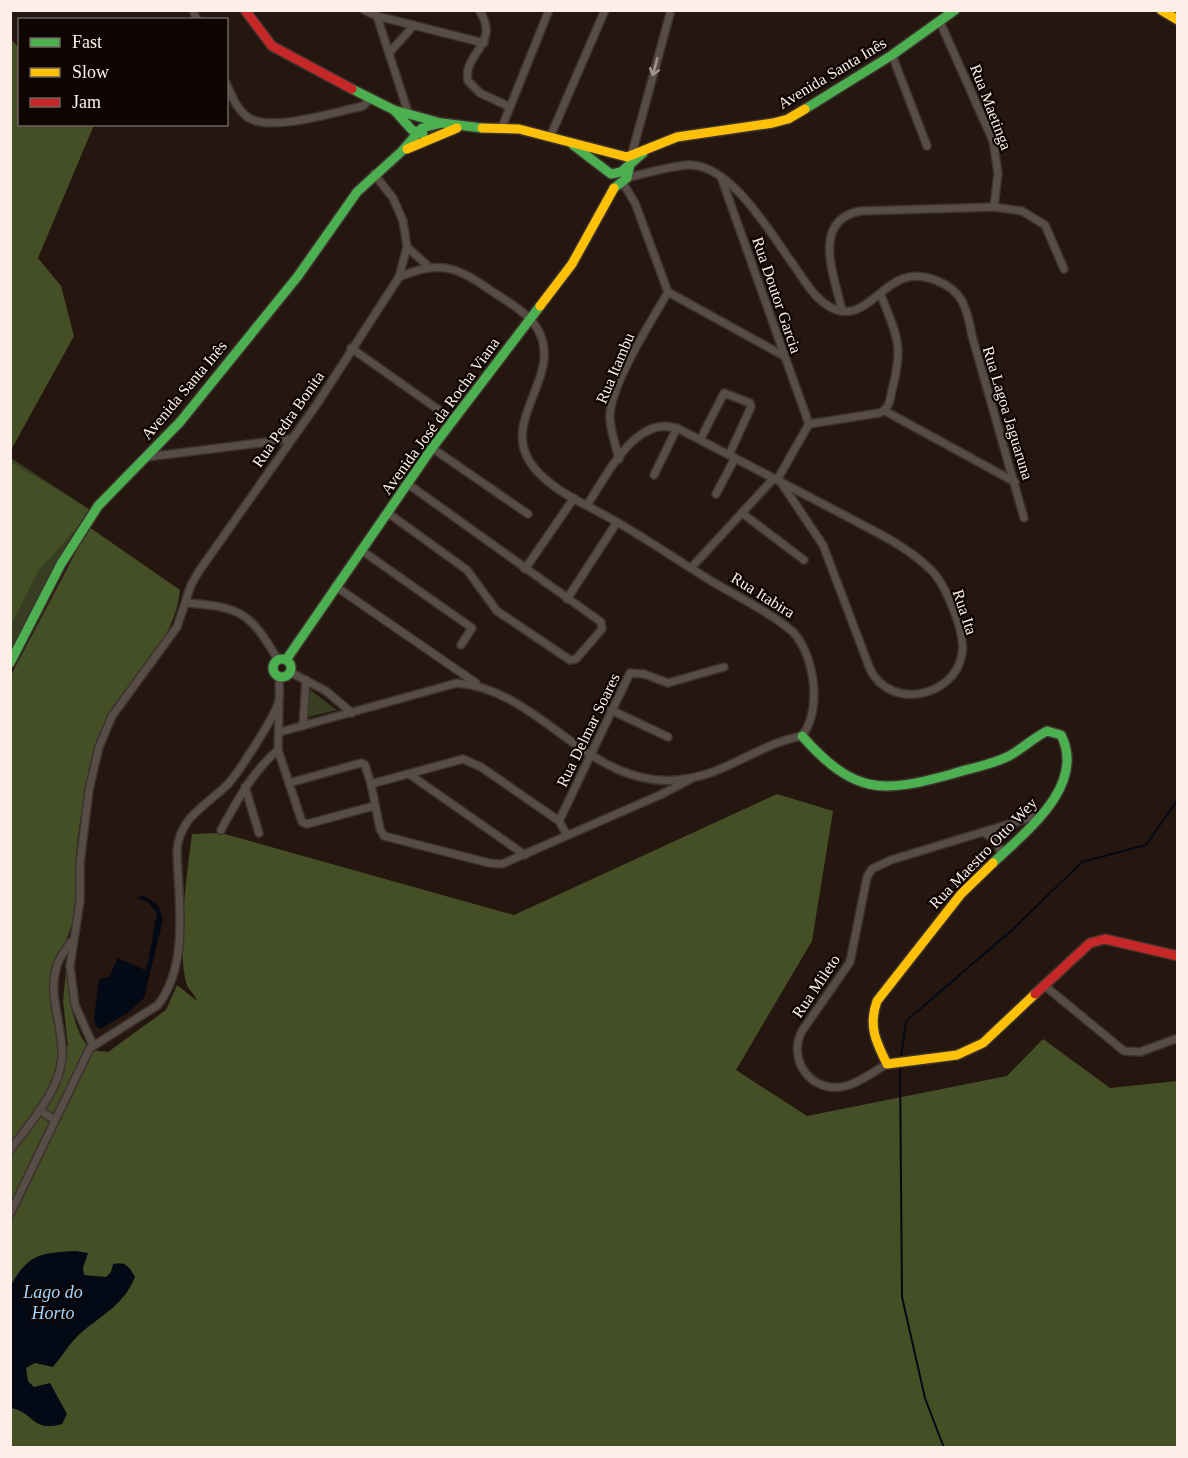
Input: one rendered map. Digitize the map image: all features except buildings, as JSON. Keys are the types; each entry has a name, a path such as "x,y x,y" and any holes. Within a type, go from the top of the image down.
{"main road":[{"path":"245,10 272,46 394,110 408,112 443,127"},
{"name":"Avenida Santa Inês","path":"608,173 621,172 631,161 671,139 697,132 773,123 788,118 892,55 955,10"},
{"path":"1161,10 1178,20"},
{"path":"394,110 412,130 421,131 443,127 502,127 550,136 572,144 613,153 631,161"},
{"path":"408,112 421,131 419,144"},
{"name":"Avenida Santa Inês","path":"402,151 419,144 443,127"},
{"name":"Avenida Santa Inês","path":"10,663 61,564 86,522 180,422 212,384 304,267 357,192 421,131"},
{"path":"572,144 621,183"},
{"path":"608,173 606,162 613,153"},
{"name":"Avenida José da Rocha Viana","path":"282,660 432,448 572,264 621,183 631,161"},
{"path":"282,660 290,664 290,672 285,676 279,676 273,668 282,660"},
{"name":"Rua Maestro Otto Wey","path":"802,736 824,761 839,772 860,783 881,789 916,784 1005,758 1047,731 1061,735 1066,745 1063,780 1046,812 980,875 942,917 877,1001 872,1012 871,1028 887,1064"},
{"path":"887,1064 937,1060 973,1049 983,1043 1090,943 1099,940 1117,941 1178,956"}],"street":[{"path":"364,10 484,43"},
{"path":"479,10 486,25 484,43 468,69 468,81 480,93 508,106"},
{"path":"502,127 508,106 549,10"},
{"path":"550,136 605,10"},
{"path":"631,161 671,10"},
{"path":"376,13 408,112"},
{"name":"Rua Maetinga","path":"940,22 993,141 998,173 994,207"},
{"path":"390,52 414,25"},
{"path":"892,55 927,146"},
{"path":"228,88 241,111 259,122 287,122 363,106 371,98"},
{"path":"784,356 668,292 635,203 621,183 690,165 720,175 751,208 814,292 828,306 842,311 862,308 881,295 897,337 900,357 885,411"},
{"path":"374,174 398,207 406,247 428,266"},
{"name":"Rua Doutor Garcia","path":"720,175 809,424"},
{"path":"842,311 830,256 830,237 836,222 843,216 860,211 994,207 1022,211 1045,225 1064,269"},
{"name":"Rua Pedra Bonita","path":"73,938 80,901 80,863 86,804 104,734 116,709 177,627 199,571 317,404 351,348 399,277 406,247"},
{"path":"399,277 428,266 464,272 529,319"},
{"name":"Rua Lagoa Jaguaruna","path":"881,295 892,284 904,278 929,279 953,290 961,300 969,316 972,336 1024,518"},
{"name":"Rua Itambu","path":"619,459 610,422 612,404 633,356 668,292"},
{"name":"Rua Itabira","path":"529,319 540,336 545,363 525,421 524,450 537,472 574,498 617,522 789,629 800,640 807,655 812,682 810,717 802,736"},
{"path":"351,348 453,420"},
{"path":"700,440 724,393 750,403 751,407 716,494"},
{"path":"691,568 742,513 777,480 809,424 885,411 1015,482"},
{"path":"587,505 633,441 646,430 658,426 677,428 654,475"},
{"name":"Rua Ita","path":"677,428 732,457 777,480 886,537 934,575 947,596 962,640 960,662 944,683 911,695 895,693 880,685 866,659 823,545 777,480"},
{"path":"147,457 291,439"},
{"path":"432,448 528,514"},
{"path":"388,513 467,570 496,610 568,659 576,659 602,629 601,622 408,484"},
{"path":"525,569 574,498"},
{"path":"742,513 804,560"},
{"path":"567,599 617,522"},
{"path":"362,550 472,628 461,645"},
{"path":"335,586 478,684 528,709 591,756 626,773 644,777 691,778"},
{"path":"186,603 222,606 237,610 255,626 282,660"},
{"name":"Rua Delmar Soares","path":"559,820 630,673 644,674 673,683 724,667"},
{"path":"290,672 326,691 352,713"},
{"path":"279,676 278,750 300,820 307,824 374,806"},
{"path":"303,726 306,680"},
{"path":"280,732 457,682 478,684"},
{"path":"10,1214 54,1120 93,1045 158,1005 163,998 175,966 179,943 177,850 180,836 194,812 233,777 279,701"},
{"path":"611,710 669,737"},
{"path":"289,783 361,763 365,765 371,784 381,833 396,840 489,863 502,864 660,795 691,778 777,742 802,736"},
{"path":"221,830 245,786 264,762 278,750"},
{"path":"371,784 463,759 481,767 559,820 567,835"},
{"path":"408,774 525,855"},
{"path":"245,786 259,833"},
{"name":"Rua Mileto","path":"887,1064 841,1087 825,1085 810,1077 799,1064 798,1039 850,962 864,886 872,869 891,860 986,833 1046,812"},
{"path":"986,833 998,842 1001,857"},
{"path":"73,938 71,984 80,1020 93,1045"},
{"path":"10,1150 39,1110 59,1071 62,1057 55,974 59,961 73,938"},
{"path":"1044,986 1124,1051 1140,1052 1178,1038"},
{"path":"39,1110 54,1120"}],"green space":[{"path":"11,39 18,47 18,126 94,126 38,258 61,286 74,336 11,450"},
{"path":"11,458 92,511 11,663"},
{"path":"11,462 92,511 38,571 11,625"},
{"path":"89,527 180,590 169,629 123,697 103,733 89,779 81,814 77,848 78,899 60,960 56,988 60,1047 68,1046 63,1001 66,970 73,1014 81,1037 96,1051 108,1052 166,1010 177,985 197,1001 187,985 182,949 192,834 221,833 514,915 777,794 833,811 812,941 736,1070 807,1116 1007,1076 1043,1039 1110,1088 1177,1081 1177,1447 11,1447 10,677"},
{"path":"309,689 337,710 308,717"}],"water":[{"path":"144,896 158,905 163,920 144,998 128,1013 100,1029 95,1024 94,1018 99,979 109,977 118,958 145,970 148,962 157,913 148,902 136,897"},
{"name":"Lago do Horto","path":"75,1251 88,1253 83,1268 84,1275 106,1277 111,1272 113,1264 121,1263 129,1267 135,1277 120,1301 79,1335 53,1367 35,1363 26,1368 28,1381 34,1387 50,1383 67,1414 62,1424 45,1426 19,1410 11,1408 11,1285 23,1267 37,1257 44,1254"}],"waterway":[{"path":"901,1058 906,1021 1012,930 1082,862 1146,845 1178,799"},
{"path":"900,1067 902,1297 925,1398 944,1448"}],"traffic: fast":[{"path":"805,109 892,55 955,10"},
{"path":"352,89 394,110 441,123"},
{"path":"394,110 412,130 423,134"},
{"path":"10,663 61,564 98,506 180,422 298,276 357,192 402,151 422,128 442,123 482,128"},
{"path":"573,145 611,174 621,172 643,153"},
{"path":"614,188 627,178 630,164"},
{"path":"286,660 432,448 540,306"},
{"path":"282,659 288,662 291,668 288,674 282,677 276,674 273,668 276,662 282,659"},
{"path":"802,736 820,755 853,779 887,786 906,785 995,762 1009,756 1047,731 1061,735 1067,754 1066,772 1059,790 1035,823 993,863"}],"traffic: slow":[{"path":"1161,10 1178,20"},
{"path":"482,128 519,129 627,157 677,137 773,123 788,119 805,109"},
{"path":"407,149 457,128"},
{"path":"540,306 572,264 614,188"},
{"path":"993,863 961,894 877,1001 873,1018 874,1034 887,1064 957,1055 983,1043 1035,994"}],"traffic: jam":[{"path":"245,10 272,46 352,89"},
{"path":"1035,994 1090,943 1105,939 1178,956"}]}
